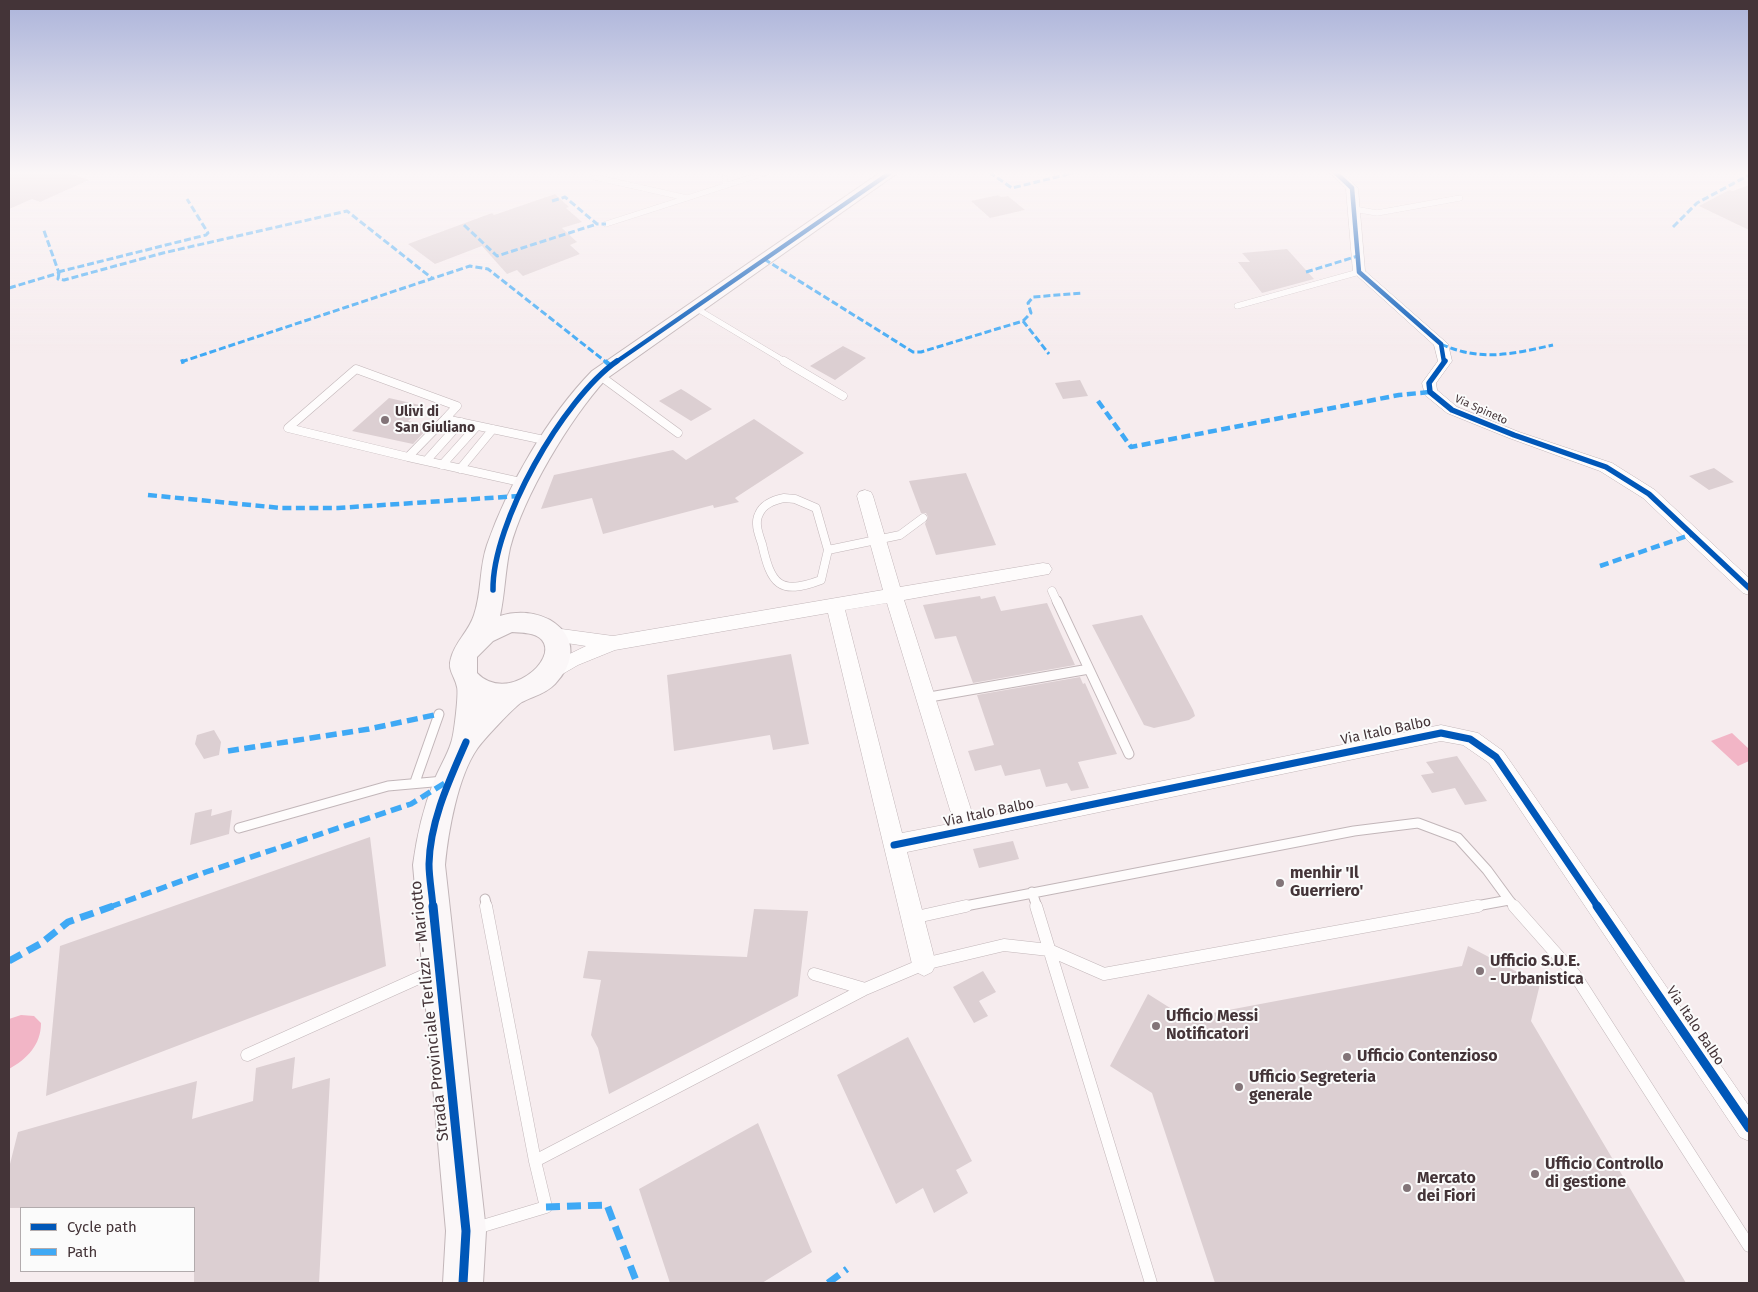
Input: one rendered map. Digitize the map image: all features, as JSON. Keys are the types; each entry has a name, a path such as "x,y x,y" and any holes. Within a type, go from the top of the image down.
{"main road":[{"name":"Strada Provinciale Terlizzi - Mariotto","path":"552,671 527,690 512,694 496,695 482,692 471,685 464,676 463,664 466,652 487,616 493,590 492,575 499,546 509,519 550,442 583,392 599,376 694,307 803,232"},
{"path":"493,590 511,610 526,622"},
{"path":"474,641 498,626 526,622 539,624 554,635 559,648 558,659 552,671"},
{"name":"Strada Provinciale Terlizzi - Mariotto","path":"463,1283 466,1232 429,865 433,828 449,780 466,742 471,685"},
{"name":"Strada Provinciale Terlizzi - Mariotto","path":"466,742 512,694"}],"street":[{"path":"1356,232 1359,272"},
{"name":"Via Spineto","path":"1359,272 1442,344 1445,361 1429,382 1430,392 1452,410 1613,471 1649,494 1749,588"},
{"name":"Via Italo Balbo","path":"865,496 924,698 967,830"},
{"path":"552,671 571,660 613,642 835,606 1043,569"},
{"path":"835,606 911,918 924,964"},
{"path":"554,635 613,642"},
{"name":"Via Italo Balbo","path":"894,845 1441,733 1462,734 1480,743 1496,757 1749,1128"}],"lane":[{"path":"1236,306 1359,272"},
{"path":"694,307 843,396"},
{"path":"408,457 457,406 356,369 288,428 408,457 526,484"},
{"path":"599,376 678,433"},
{"path":"445,419 550,442"},
{"path":"426,461 461,422"},
{"path":"442,465 477,426"},
{"path":"460,469 494,429"},
{"path":"793,498 816,508 828,550 821,580 803,588 783,586 771,579 766,568 757,518 763,507 779,499 793,498"},
{"path":"828,550 900,535 922,518"},
{"path":"1052,591 1130,754"},
{"path":"924,698 1089,669"},
{"path":"415,782 439,714"},
{"path":"239,828 388,786 449,780"},
{"path":"911,918 1032,892 1354,831 1418,823 1458,838 1575,975 1749,1246"},
{"path":"1032,892 1151,1283"},
{"path":"466,1232 546,1207 534,1161 485,899"},
{"path":"534,1161 865,989 924,964 1004,945 1049,950 1104,974 1509,900"},
{"path":"247,1055 438,969"},
{"path":"814,974 865,989"}],"shaded area":[{"path":"1732,733 1749,749 1749,761 1738,766 1711,741"},
{"path":"21,1015 34,1016 41,1023 39,1038 27,1056 9,1069 9,1019"}],"building":[{"path":"440,232 567,232 577,242 570,245 580,254 523,276 517,270 507,274 482,246 435,264 408,244"},
{"path":"1287,249 1314,279 1262,293 1238,262 1250,262 1242,253"},
{"path":"843,346 866,358 835,380 810,366"},
{"path":"1080,380 1088,396 1063,399 1055,383"},
{"path":"681,389 712,409 691,421 659,401"},
{"path":"389,398 424,406 408,421 430,426 413,444 352,431"},
{"path":"754,419 804,453 735,498 739,502 714,508 713,505 603,534 592,498 541,509 554,475 673,450 686,460"},
{"path":"1714,468 1734,482 1709,490 1689,476"},
{"path":"966,473 996,545 936,555 925,524 928,517 926,513 921,513 909,481"},
{"path":"980,596 981,599 995,596 1001,611 1047,603 1075,665 973,683 956,636 935,639 923,605"},
{"path":"1142,615 1193,710 1195,716 1189,720 1154,728 1144,725 1092,625"},
{"path":"791,654 809,744 773,750 770,735 674,751 667,675"},
{"path":"1080,677 1083,684 1085,683 1117,754 1078,762 1089,788 1071,791 1067,783 1046,787 1040,769 1005,776 1001,765 975,771 968,751 994,745 977,695"},
{"path":"214,730 221,742 219,755 204,759 195,744 197,735"},
{"path":"1457,756 1487,801 1465,805 1455,788 1432,793 1421,775 1434,773 1426,762"},
{"path":"212,809 211,816 232,810 229,834 190,845 195,813"},
{"path":"370,837 386,966 46,1096 60,946"},
{"path":"1013,841 1019,859 979,868 973,849"},
{"path":"754,909 808,911 798,996 609,1094 598,1048 591,1035 601,980 583,978 588,951 747,957"},
{"name":"Mercato dei Fiori","path":"1468,946 1540,984 1531,1021 1686,1283 1215,1283 1152,1093 1110,1066 1148,994 1186,1018 1462,966"},
{"path":"983,971 996,992 979,1001 988,1016 974,1023 953,987"},
{"path":"908,1037 972,1161 956,1170 968,1193 934,1213 923,1188 896,1204 837,1075"},
{"path":"295,1057 292,1089 330,1078 319,1283 194,1283 195,1207 9,1208 9,1168 18,1132 197,1081 192,1119 253,1101 256,1068"},
{"path":"758,1123 812,1252 762,1283 670,1283 639,1189"}],"marked path":[{"path":"9,288 59,273 45,232"},
{"path":"58,272 206,235 208,232"},
{"path":"59,273 58,279 64,280 163,253 254,232"},
{"path":"374,232 433,279"},
{"path":"472,232 497,256 571,232"},
{"path":"1306,272 1358,256"},
{"path":"764,259 913,352 921,352 1023,321 1049,354"},
{"path":"181,362 470,266 488,269 611,366"},
{"path":"1023,321 1031,313 1028,303 1033,297 1082,293"},
{"path":"1441,344 1455,350 1483,356 1510,354 1553,345"},
{"path":"1098,401 1131,447 1399,395 1430,392"},
{"path":"148,495 281,508 338,508 519,496"},
{"path":"1600,566 1693,534"},
{"path":"228,751 320,735 369,729 439,714"},
{"path":"9,961 40,944 68,922 206,872 411,804 448,781"},
{"path":"546,1207 607,1205 637,1283"},
{"path":"828,1283 847,1269"}],"cycle path":[{"path":"493,590 493,570 499,544 510,515 525,484 559,426 592,381 616,362 804,232"},
{"path":"1356,232 1359,272 1441,344 1445,361 1429,383 1430,392 1452,410 1514,435 1606,467 1649,494 1749,588"},
{"path":"894,845 1441,733 1464,737 1476,742 1496,757 1749,1128"},
{"path":"463,1283 466,1231 429,865 433,828 449,780 466,742"}],"place":[{"name":"Ulivi di San Giuliano","path":"385,420"},
{"name":"menhir 'Il Guerriero'","path":"1280,883"},
{"name":"Ufficio S.U.E. - Urbanistica","path":"1480,971"},
{"name":"Ufficio Messi Notificatori","path":"1156,1026"},
{"name":"Ufficio Contenzioso","path":"1347,1057"},
{"name":"Ufficio Segreteria generale","path":"1239,1087"},
{"name":"Ufficio Controllo di gestione","path":"1535,1174"},
{"name":"Mercato dei Fiori","path":"1407,1188"}]}
